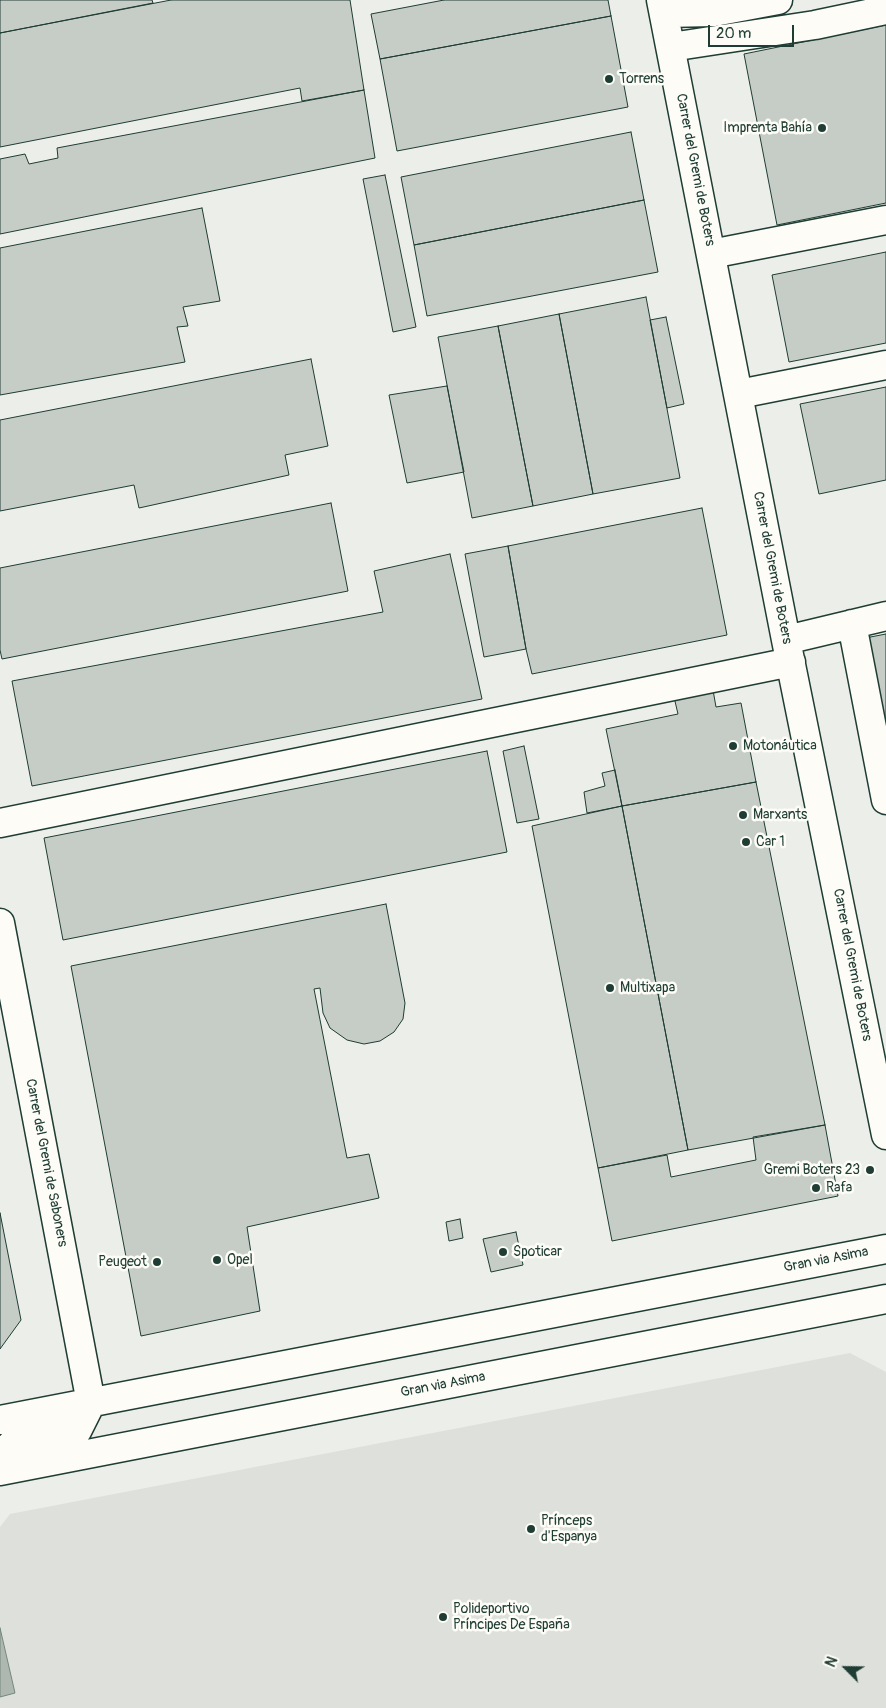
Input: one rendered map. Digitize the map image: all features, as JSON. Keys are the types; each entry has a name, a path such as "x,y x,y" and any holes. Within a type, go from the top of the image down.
{"street":[{"path":"663,6 714,12 778,0"},
{"name":"Carrer del Gremi de Boters","path":"663,6 738,394 886,1135"},
{"path":"671,47 815,25 886,10"},
{"path":"711,254 886,220"},
{"path":"738,394 886,365"},
{"path":"0,823 789,651 852,624 886,616"},
{"path":"852,624 886,800"},
{"name":"Carrer del Gremi de Saboners","path":"0,923 91,1403"},
{"name":"Gran via Asima","path":"0,1420 886,1249"},
{"name":"Gran via Asima","path":"0,1471 886,1299"},
{"path":"0,1460 11,1445 77,1432 91,1403"}],"shaded area":[{"path":"0,0 886,0 886,1708 0,1708"},
{"name":"Prínceps d'Espanya","path":"850,1353 886,1372 886,1708 0,1708 0,1527 10,1514"},
{"path":"0,1628 15,1693 0,1697"}],"building":[{"path":"0,0 152,0 153,3 0,33"},
{"path":"171,0 350,0 364,90 302,101 300,88 0,147 0,33"},
{"path":"444,0 608,0 611,16 380,59 371,14"},
{"path":"611,16 628,107 397,151 380,59"},
{"name":"Imprenta Bahía","path":"886,25 886,203 777,225 744,54"},
{"path":"364,90 375,158 0,234 0,159 25,154 29,164 58,158 57,148"},
{"path":"631,132 644,200 414,245 401,177"},
{"path":"385,175 416,327 393,332 363,179"},
{"path":"644,200 658,272 427,316 414,245"},
{"path":"202,208 220,301 183,307 188,326 177,327 185,362 0,395 0,248"},
{"path":"886,252 886,343 789,362 772,275"},
{"path":"646,297 680,478 593,494 559,314"},
{"path":"559,314 593,494 533,506 498,326"},
{"path":"666,317 684,404 667,408 650,320"},
{"path":"498,326 533,506 472,518 438,337"},
{"path":"311,359 328,446 285,455 289,475 139,508 134,485 0,511 0,420"},
{"path":"447,386 464,472 407,483 389,395"},
{"path":"886,387 886,480 819,494 800,404"},
{"path":"331,503 348,591 2,659 0,650 0,568"},
{"path":"702,508 727,635 532,674 508,546"},
{"path":"508,546 526,649 484,657 465,554"},
{"path":"450,554 482,699 32,786 12,681 383,612 374,571"},
{"path":"886,634 886,773 860,639"},
{"path":"713,690 716,707 741,703 756,782 622,806 606,729 678,714 674,697"},
{"path":"524,746 539,819 517,823 503,751"},
{"path":"487,751 507,852 63,940 44,838"},
{"path":"615,770 622,806 587,813 584,792 605,786 602,773"},
{"path":"756,782 825,1125 688,1150 622,806"},
{"name":"Multixapa","path":"622,806 688,1150 598,1168 532,826"},
{"path":"386,904 405,1003 403,1019 394,1032 380,1041 364,1044 347,1040 330,1028 323,1013 320,988 314,989 347,1158 369,1154 379,1198 247,1227 260,1311 141,1336 71,966"},
{"path":"825,1125 838,1196 612,1241 598,1168 667,1155 671,1177 756,1160 753,1137"},
{"path":"0,1213 21,1320 0,1349"},
{"path":"460,1219 463,1238 449,1241 446,1222"},
{"name":"Spoticar","path":"516,1232 523,1265 491,1272 483,1239"}],"place":[{"name":"Torrens","path":"609,79"},
{"name":"Imprenta Bahía","path":"822,128"},
{"name":"Motonáutica","path":"733,746"},
{"name":"Marxants","path":"743,815"},
{"name":"Car 1","path":"746,842"},
{"name":"Multixapa","path":"610,988"},
{"name":"Gremi Boters 23","path":"870,1170"},
{"name":"Rafa","path":"816,1188"},
{"name":"Spoticar","path":"503,1252"},
{"name":"Opel","path":"217,1260"},
{"name":"Peugeot","path":"157,1262"},
{"name":"Prínceps d'Espanya","path":"531,1529"},
{"name":"Polideportivo Príncipes De España","path":"443,1617"}]}
